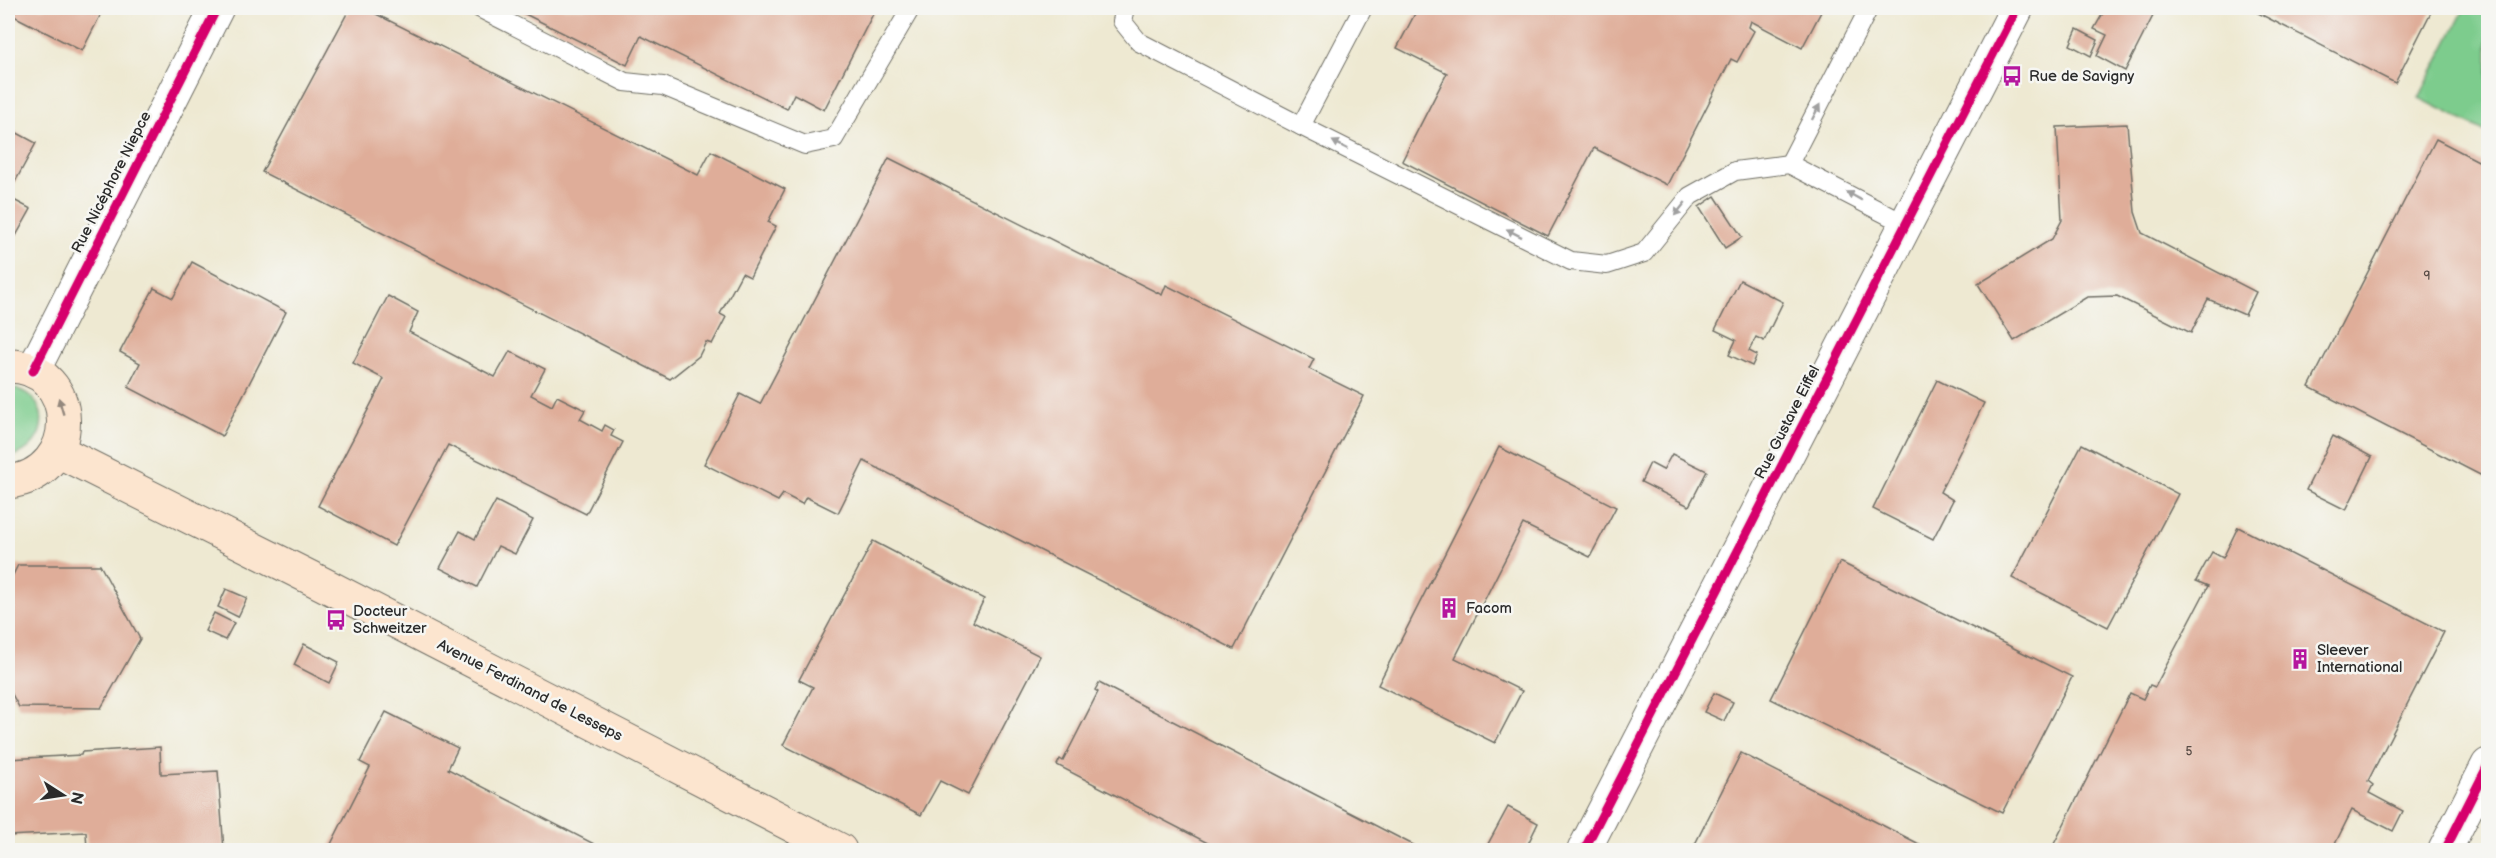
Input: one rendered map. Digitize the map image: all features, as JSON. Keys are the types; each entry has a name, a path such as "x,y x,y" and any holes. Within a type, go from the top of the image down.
{"main road":[{"path":"8,482 20,481 35,475 48,465 58,451 64,434 64,415 58,397 48,382 20,369"},
{"name":"Avenue Ferdinand de Lesseps","path":"58,451 334,589 840,850"}],"street":[{"name":"Rue Nicéphore Niepce","path":"20,369 217,8"},
{"name":"Rue Gustave Eiffel","path":"1584,850 2017,8"},
{"path":"2445,850 2488,765"}],"lane":[{"path":"479,8 625,82 663,86 805,145 834,139 911,8"},
{"path":"1125,8 1122,21 1139,42 1571,261 1607,265 1644,253 1690,196 1735,171 1789,164 1905,224"},
{"path":"1301,126 1363,8"},
{"path":"1789,164 1869,8"}],"green space":[{"path":"2465,8 2488,8 2488,133 2419,98"},
{"path":"8,387 22,391 33,398 42,420 40,431 34,442 24,451 10,457 8,457"}],"building":[{"path":"8,8 104,8 82,51 8,13"},
{"path":"350,8 364,8 698,175 711,151 785,189 768,222 776,226 750,277 742,273 720,314 726,317 712,344 706,342 699,356 670,379 262,172"},
{"path":"513,8 876,8 824,110 794,94 787,109 641,36 627,65"},
{"path":"1418,8 1823,8 1802,48 1751,21 1749,27 1754,31 1737,62 1731,59 1667,185 1594,148 1548,236 1402,161 1447,73 1397,48"},
{"path":"2106,8 2157,8 2125,71 2097,56 2107,35 2094,29"},
{"path":"2256,8 2423,8 2431,12 2395,83 2254,11"},
{"path":"2077,29 2098,40 2091,56 2070,45"},
{"path":"2127,124 2135,212 2142,233 2256,292 2245,315 2208,299 2191,333 2117,296 2087,297 2014,341 1978,284 2052,239 2062,220 2057,127"},
{"path":"8,128 36,143 8,195"},
{"path":"2436,139 2488,166 2488,479 2309,387"},
{"path":"889,158 1162,295 1166,285 1314,359 1309,369 1364,396 1234,649 864,461 838,513 806,497 802,504 783,494 778,501 704,464 740,394 760,404"},
{"path":"1715,196 1742,237 1725,248 1699,207"},
{"path":"8,197 31,209 8,250"},
{"path":"192,262 286,312 222,436 128,387 140,363 120,352 154,288 173,298"},
{"path":"1740,280 1783,302 1764,341 1756,337 1749,351 1757,355 1752,366 1729,355 1736,340 1715,330"},
{"path":"388,296 418,312 409,332 495,377 510,351 545,369 531,395 552,406 557,396 585,410 580,419 602,431 605,425 614,430 611,436 623,442 586,514 448,445 394,546 318,506 384,379 353,363"},
{"path":"1937,380 1984,403 1940,492 1953,500 1933,539 1873,509"},
{"path":"2333,436 2372,457 2346,510 2306,490"},
{"path":"2082,444 2178,494 2108,627 2012,578"},
{"name":"Facom","path":"1499,447 1616,507 1590,557 1523,524 1455,658 1522,691 1495,743 1378,685"},
{"path":"1672,454 1707,471 1689,506 1641,482 1650,463 1663,470"},
{"path":"496,501 533,520 515,554 498,546 477,587 440,568 460,531 475,539"},
{"path":"2238,527 2444,632 2368,781 2373,785 2369,793 2403,811 2393,831 2352,810 2332,850 2072,850 2066,848 2065,850 2051,850 2130,693 2143,699 2150,685 2155,687 2208,586 2196,581 2212,552 2223,558"},
{"path":"873,541 984,599 973,622 1040,656 968,795 940,781 921,815 783,745 813,687 799,680"},
{"path":"1840,562 2072,677 2002,813 1771,699"},
{"path":"18,565 100,565 140,639 101,708 19,707 8,687 8,585"},
{"path":"226,589 247,598 238,617 218,607"},
{"path":"214,613 234,623 225,640 205,631"},
{"path":"304,644 339,662 329,683 294,665"},
{"path":"1099,683 1423,850 1221,850 1057,765 1060,759 1063,761 1098,692 1095,690"},
{"path":"1714,693 1733,702 1724,721 1704,712"},
{"path":"386,712 458,748 448,769 594,844 590,850 328,850 370,767 360,762"},
{"path":"160,747 161,774 218,771 224,850 87,850 86,832 8,836 8,759"},
{"path":"1741,753 1931,850 1692,850"},
{"path":"1508,807 1538,823 1525,850 1501,850 1488,844"}],"cycle path":[{"path":"33,371 217,8"},
{"path":"1584,850 2017,8"},
{"path":"2445,850 2488,765"}],"place":[{"name":"Rue de Savigny","path":"2012,76"},
{"name":"Facom","path":"1449,608"},
{"name":"Docteur Schweitzer","path":"336,620"},
{"name":"Sleever International","path":"2300,659"}]}
